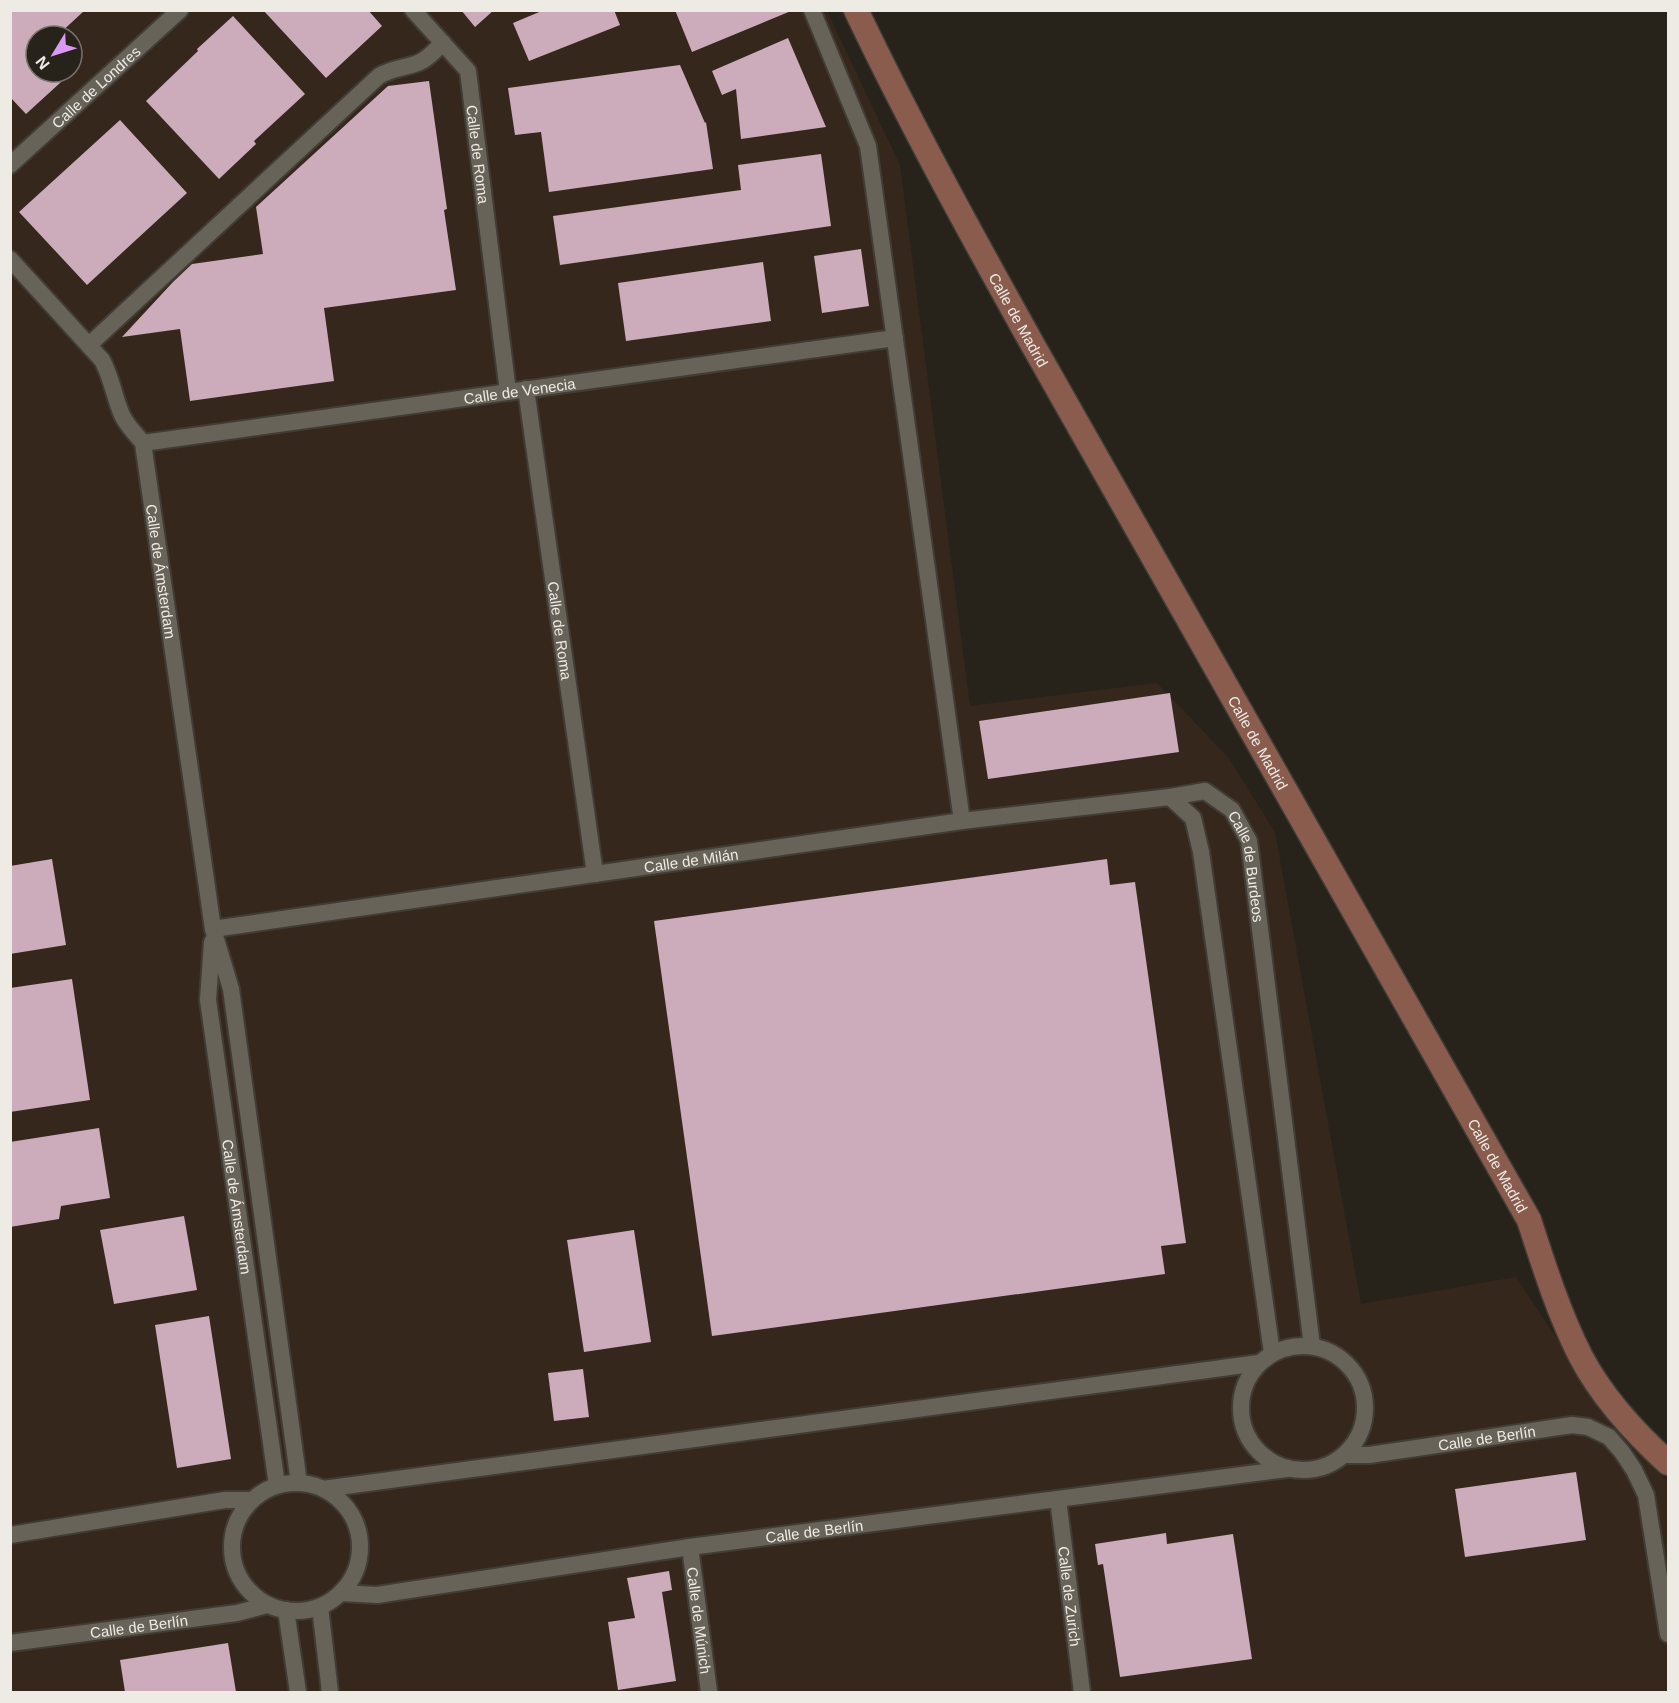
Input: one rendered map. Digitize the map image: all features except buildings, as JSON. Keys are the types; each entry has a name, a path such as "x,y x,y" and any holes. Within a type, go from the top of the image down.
{"street":[{"name":"Calle de Londres","path":"10,165 180,10"},
{"name":"Calle de Roma","path":"413,10 468,71 508,392"},
{"path":"812,10 868,146 962,821"},
{"name":"Calle de Madrid","path":"856,10 889,79 957,209 1529,1220 1553,1292 1581,1358 1618,1412 1668,1463"},
{"path":"89,345 379,76 387,71 424,60 443,43"},
{"path":"10,259 102,360 110,374 122,416 143,443"},
{"name":"Calle de Venecia","path":"143,443 895,338"},
{"name":"Calle de Roma","path":"526,389 595,874"},
{"name":"Calle de Ámsterdam","path":"143,443 213,929 231,989 299,1483"},
{"name":"Calle de Burdeos","path":"1170,796 1205,791 1232,810 1249,840 1312,1346"},
{"path":"323,1489 1266,1358 1292,1346 1312,1346 1331,1353 1347,1365 1359,1381 1365,1400 1364,1421 1357,1440 1344,1455 1327,1466 1307,1471 1287,1469 1270,1461 1255,1449 1245,1433 1240,1414 1241,1396 1248,1378 1266,1358 1201,852 1193,818 1170,796"},
{"name":"Calle de Milán","path":"213,929 962,821 1170,796"},
{"name":"Calle de Ámsterdam","path":"213,929 208,999 277,1485"},
{"name":"Calle de Berlín","path":"1344,1455 1369,1455 1572,1425 1588,1427 1609,1437 1634,1470 1646,1495 1668,1634"},
{"name":"Calle de Berlín","path":"342,1593 377,1595 690,1547 1287,1469"},
{"path":"299,1483 323,1489 340,1500 353,1517 360,1536 360,1557 354,1576 342,1593 320,1607 303,1611 286,1610 267,1605 251,1593 239,1576 233,1556 233,1536 239,1516 252,1500 277,1485 299,1483"},
{"name":"Calle de Zurich","path":"1058,1499 1082,1692"},
{"path":"10,1535 225,1500 252,1500"},
{"name":"Calle de Múnich","path":"690,1547 709,1692"},
{"name":"Calle de Berlín","path":"10,1643 237,1613 267,1605"},
{"path":"320,1607 330,1692"},
{"path":"286,1610 298,1692"}],"shaded area":[{"path":"11,11 827,11 900,165 970,706 1157,683 1228,757 1275,832 1361,1304 1516,1277 1617,1429 1668,1482 1668,1692 11,1692"}]}
